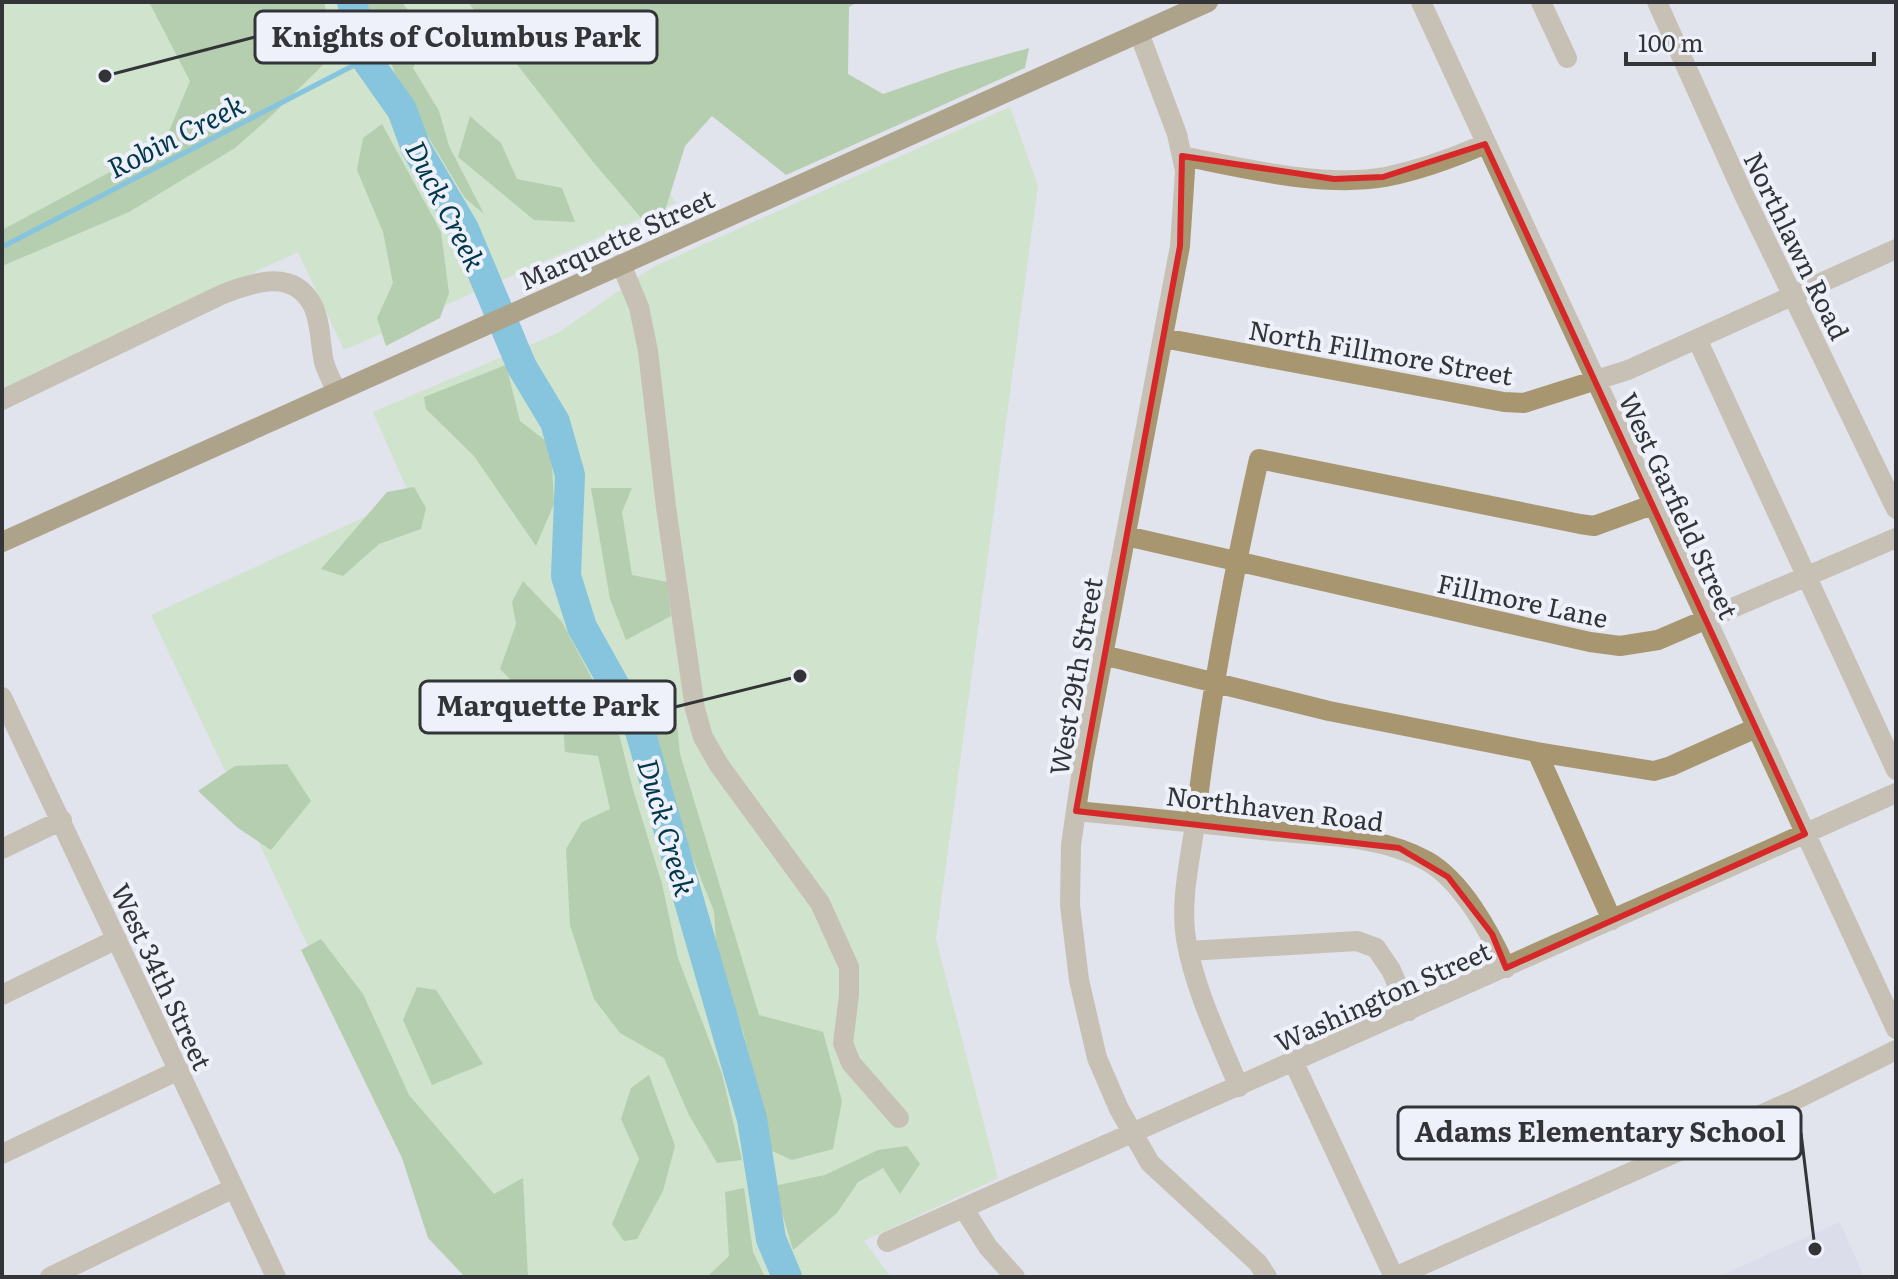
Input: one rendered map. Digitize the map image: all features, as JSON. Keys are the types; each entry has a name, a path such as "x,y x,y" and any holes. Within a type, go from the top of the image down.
{"main road":[{"name":"Marquette Street","path":"2,542 1208,2"}],"street":[{"name":"West Garfield Street","path":"1421,2 1896,1029"},
{"path":"1541,2 1567,58"},
{"name":"Northlawn Road","path":"1657,2 1743,193 1896,509"},
{"name":"West 29th Street","path":"1139,33 1160,84 1185,171 1180,246 1076,811 1071,845 1070,905 1079,980 1097,1058 1119,1109 1150,1163 1258,1263 1267,1277"},
{"path":"1182,156 1272,173 1334,179 1383,177 1446,160 1485,144"},
{"name":"North Fillmore Street","path":"1163,338 1504,402 1524,403 1628,370 1896,249"},
{"path":"621,264 639,307 648,351 666,507 695,709 703,737 719,765 820,903 849,967 843,1043 851,1063 899,1118"},
{"path":"2,400 223,294 256,281 279,280 304,293 313,306 325,365 337,391"},
{"path":"1697,339 1896,770"},
{"path":"1239,1087 1196,981 1186,936 1186,893 1236,562 1259,459 1594,526 1652,505"},
{"name":"Fillmore Lane","path":"1126,536 1620,646 1658,640 1896,538"},
{"path":"1103,655 1329,711 1537,752 1654,771 1756,728"},
{"name":"West 34th Street","path":"2,697 276,1277"},
{"path":"1537,752 1612,920"},
{"name":"Washington Street","path":"887,1242 1896,793"},
{"name":"Northhaven Road","path":"1076,811 1352,839 1399,848 1448,877 1492,934 1506,968"},
{"path":"2,849 62,820"},
{"path":"2,995 117,939"},
{"path":"1189,951 1357,941 1376,948 1391,970 1409,1011"},
{"path":"1294,1063 1394,1277 1803,1096 1896,1050"},
{"path":"2,1154 179,1070"},
{"path":"50,1277 234,1188"},
{"path":"964,1209 988,1247 1015,1277"}],"highlighted area":[{"path":"1485,144 1805,834 1506,968 1492,934 1448,877 1399,848 1076,811 1180,246 1182,156 1334,179 1383,177"}],"shaded area":[{"path":"1840,1222 1864,1277 1717,1277"}],"green space":[{"path":"2,2 529,2 636,141 676,203 344,350 298,252 2,389"},
{"path":"149,2 324,2 336,52 235,148 129,212 2,266 2,230 164,143 190,81"},
{"path":"364,2 402,2 425,35 413,68 439,111 449,146 484,214 465,198 400,90 378,20"},
{"path":"468,2 858,2 849,7 848,74 883,94 1029,48 1025,68 786,175 712,116 685,146 664,214 649,227 594,163"},
{"path":"1010,107 1038,186 936,939 998,1178 864,1241 891,1277 465,1277 151,615 410,496 373,412 558,333 653,267"},
{"path":"470,116 501,143 517,179 562,188 575,222 534,220 458,157"},
{"path":"382,124 441,232 449,293 440,318 386,346 377,318 393,283 383,232 357,170 363,138"},
{"path":"506,365 520,421 551,445 554,504 536,546 474,456 426,409 424,397"},
{"path":"414,487 426,508 421,529 379,544 343,576 321,569 387,492"},
{"path":"591,488 632,488 622,512 632,575 667,582 671,616 626,640 610,599"},
{"path":"523,581 562,622 617,726 662,884 678,958 722,1074 742,1160 717,1163 689,1115 664,1058 620,1033 594,999 570,925 566,849 582,822 610,809 598,756 565,752 561,692 523,692 500,669 516,624 512,602"},
{"path":"642,690 675,703 680,754 759,1015 823,1032 842,1101 833,1149 792,1160 772,1151 743,1031 718,971 714,911 675,815"},
{"path":"287,764 311,801 271,850 238,828 198,791 235,766"},
{"path":"321,939 363,994 409,1095 494,1194 523,1178 528,1277 465,1277 428,1238 402,1158 301,950"},
{"path":"417,987 436,990 483,1064 432,1085 403,1020"},
{"path":"649,1075 675,1146 663,1191 637,1239 624,1241 612,1224 639,1159 621,1119 631,1088"},
{"path":"907,1146 920,1164 900,1194 883,1168 858,1182 837,1213 793,1250 774,1186 825,1175 878,1150"},
{"path":"744,1188 753,1252 765,1277 707,1277 729,1256 725,1192"}],"waterway":[{"name":"Duck Creek","path":"352,2 366,59 402,110 416,148 464,229 522,367 555,422 570,475 566,576 582,627 640,731 752,1119 771,1239 787,1277"},
{"name":"Robin Creek","path":"2,247 366,59"}],"place":[{"name":"Knights of Columbus Park","path":"105,76"},
{"name":"Marquette Park","path":"800,676"},
{"name":"Adams Elementary School","path":"1815,1249"}]}
